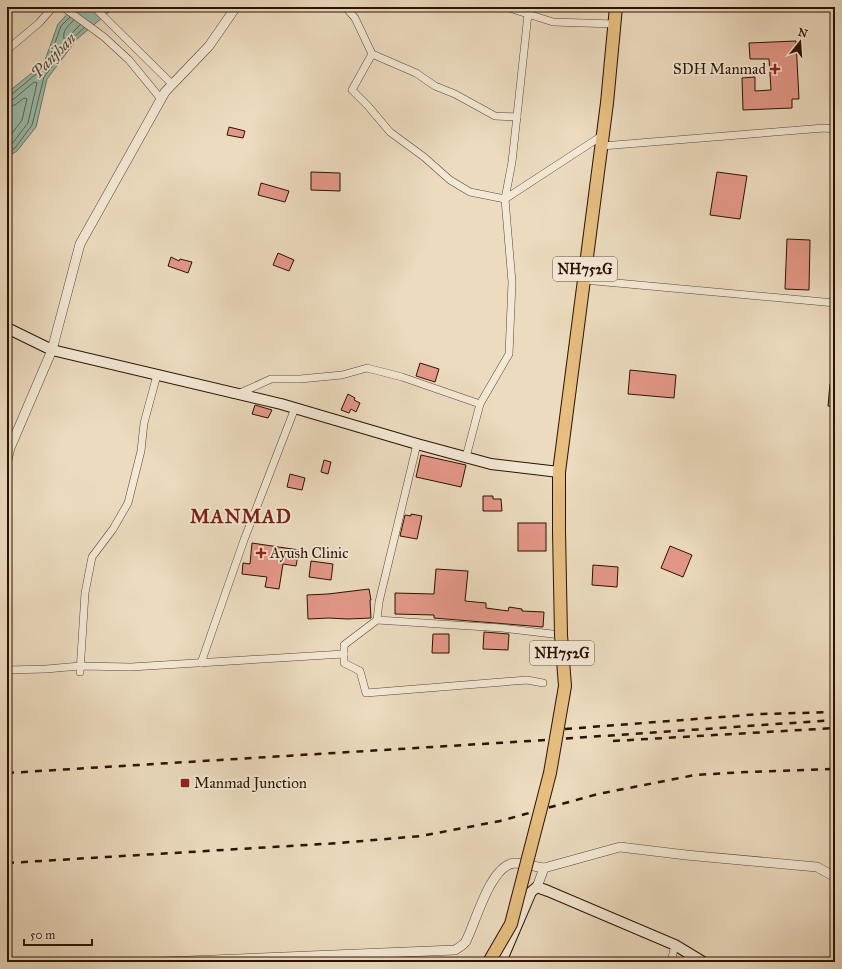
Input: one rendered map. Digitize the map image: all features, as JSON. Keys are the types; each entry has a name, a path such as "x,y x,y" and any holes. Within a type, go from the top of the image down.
{"highway":[{"name":"NH752G","path":"489,962 511,924 550,773 565,686 561,635 558,472 602,140 616,7"}],"main road":[{"path":"7,328 52,350 295,408 491,464 558,472"},
{"path":"501,962 531,892 537,887 548,890 675,944 703,962"}],"street":[{"path":"7,50 39,23 53,7"},
{"path":"94,7 117,28 172,84"},
{"path":"7,460 10,448 52,350 80,244 165,92 209,46 236,7"},
{"path":"349,7 348,10 355,18 372,54 416,73 435,86 455,94 495,116 517,117"},
{"path":"506,7 553,22 615,24"},
{"path":"64,8 104,37 129,60 161,99"},
{"path":"466,457 480,404 509,354 512,282 505,199 512,162 528,14"},
{"path":"372,54 352,90 390,132 424,157 450,180 470,192 505,199 602,140 824,128 835,129"},
{"path":"584,280 835,303"},
{"path":"238,394 271,379 300,379 342,375 367,368 402,377 480,404"},
{"path":"80,669 85,593 92,557 113,529 128,503 141,451 144,422 157,375"},
{"path":"200,663 244,540 295,408"},
{"path":"377,620 379,602 417,444"},
{"path":"543,683 527,680 366,693 360,671 344,663 344,645 377,620 502,628 561,635"},
{"path":"7,670 131,667 344,654"},
{"path":"163,962 252,960 454,950 466,942 474,921 494,880 504,867 514,863 544,868 620,847 686,855 817,867 835,877"},
{"path":"537,887 544,868"},
{"path":"671,962 675,944"}],"water":[{"name":"Panjhan","path":"74,7 115,7 77,39 47,79 36,127 17,151 7,157 7,93 44,63 58,24"}],"building":[{"path":"796,41 799,99 792,99 792,108 743,110 742,78 755,77 755,91 771,90 769,59 750,59 749,43"},
{"path":"229,127 245,131 243,138 227,135"},
{"path":"311,172 340,173 340,191 311,190"},
{"path":"717,172 747,176 740,219 710,215"},
{"path":"261,183 289,191 285,202 258,195"},
{"path":"787,239 810,240 809,290 785,289"},
{"path":"278,253 294,260 289,271 273,265"},
{"path":"171,257 179,261 180,259 192,262 188,273 168,266"},
{"path":"420,363 439,369 435,382 416,376"},
{"path":"630,370 676,375 674,398 628,394"},
{"path":"830,384 835,384 835,407 828,406"},
{"path":"348,394 360,403 356,412 351,409 349,413 341,410"},
{"path":"255,405 272,410 268,418 252,414"},
{"path":"421,455 466,465 461,487 416,477"},
{"path":"324,460 331,462 328,474 321,472"},
{"path":"290,474 305,478 302,490 287,487"},
{"path":"483,496 493,496 493,499 501,499 502,511 483,511"},
{"path":"411,514 422,516 417,539 400,536 405,515 411,516"},
{"path":"518,523 546,523 546,551 518,551"},
{"path":"252,543 299,550 296,566 283,564 279,589 265,587 267,577 242,574 243,563 250,564"},
{"path":"670,546 692,555 683,577 661,568"},
{"path":"311,561 333,564 331,580 309,577"},
{"path":"593,565 618,567 617,587 592,585"},
{"path":"436,569 468,571 465,601 486,603 486,608 508,611 509,607 522,609 522,611 544,612 543,627 434,618 434,615 395,614 395,593 434,594"},
{"path":"369,589 371,600 371,618 308,619 307,595"},
{"path":"484,632 509,634 508,650 483,649"},
{"path":"433,634 449,634 449,653 432,653"}],"railway":[{"path":"565,729 761,714 835,712"},
{"path":"7,773 530,741 835,720"},
{"path":"613,741 835,728"},
{"path":"7,863 339,843 421,836 500,821 598,794 695,775 835,769"}],"place":[{"name":"SDH Manmad","path":"775,69"},
{"name":"Ayush Clinic","path":"261,553"},
{"name":"Manmad Junction","path":"185,783"}],"district":[{"name":"MANMAD","path":"241,516"}]}
